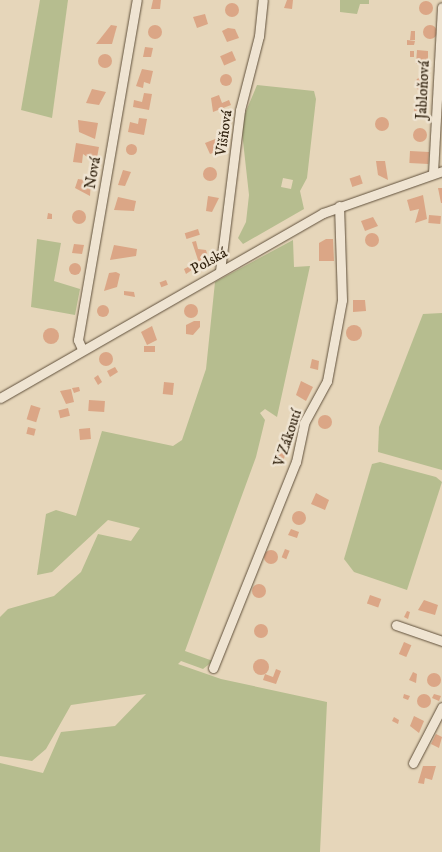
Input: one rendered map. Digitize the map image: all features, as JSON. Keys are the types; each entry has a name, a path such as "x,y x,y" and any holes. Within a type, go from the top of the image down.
{"street":[{"name":"Nová","path":"82,349 78,340 137,0"},
{"name":"Višňová","path":"220,271 240,110 259,36 263,0"},
{"name":"Jabloňová","path":"438,172 442,7"},
{"name":"Polská","path":"0,398 82,349 339,206 438,172"},
{"name":"V Zákoutí","path":"213,668 296,462 304,423 326,380 342,300 339,206"},
{"path":"396,625 442,641"},
{"path":"414,763 442,707"}],"green space":[{"path":"40,0 68,0 52,118 21,110"},
{"path":"340,0 369,0 369,4 360,4 357,14 340,12"},
{"path":"257,85 314,91 316,99 307,178 300,191 304,209 243,244 238,238 246,222 249,195 241,123","holes":["283,178 293,180 291,189 281,187"]},
{"path":"37,239 61,243 54,281 80,289 75,315 31,307"},
{"path":"293,240 294,267 310,266 277,417 265,409 260,413 265,420 256,457 185,651 213,661 203,669 181,661 178,664 221,679 327,702 320,852 0,852 0,763 43,773 61,732 115,726 146,694 71,705 46,749 32,761 0,756 0,617 8,609 54,596 81,572 98,534 131,541 140,528 108,520 52,572 37,575 46,514 56,510 76,516 102,431 173,446 182,440 206,369 215,282"},
{"path":"442,313 442,470 378,452 379,427 423,314"},
{"path":"380,462 436,477 442,482 407,590 354,572 344,559 372,464"}],"building":[{"path":"153,0 161,0 160,9 151,9"},
{"path":"287,0 293,0 292,9 284,8"},
{"path":"426,1 431,3 433,8 431,13 426,15 421,13 419,8 421,3"},
{"path":"229,3 235,3 239,10 235,17 229,17 225,13 225,7"},
{"path":"205,14 208,24 197,28 193,17"},
{"path":"111,25 117,26 112,44 96,44"},
{"path":"152,25 158,25 162,32 158,39 152,39 148,35 148,29"},
{"path":"427,25 433,25 437,32 433,39 427,39 423,35 423,29"},
{"path":"228,28 235,29 239,38 227,42 222,31"},
{"path":"411,31 415,31 415,40 410,40"},
{"path":"407,40 415,41 414,45 407,45"},
{"path":"145,47 153,48 151,57 143,57"},
{"path":"417,50 428,51 428,62 416,64"},
{"path":"232,51 236,60 224,65 220,56"},
{"path":"410,51 414,51 414,57 410,57"},
{"path":"102,54 108,54 112,61 108,68 102,68 98,64 98,58"},
{"path":"142,69 153,71 150,84 144,82 143,88 136,86"},
{"path":"228,74 231,75 231,85 224,86 221,85 220,78 221,75"},
{"path":"422,77 427,79 429,84 427,89 422,91 417,89 415,84 417,79"},
{"path":"92,89 106,92 99,105 86,103"},
{"path":"144,93 152,94 149,110 133,107 134,100 142,102"},
{"path":"219,95 222,103 229,100 231,105 213,112 211,98"},
{"path":"421,102 426,104 428,109 426,114 421,116 416,114 414,109 416,104"},
{"path":"382,117 387,119 389,124 387,129 382,131 377,129 375,124 377,119"},
{"path":"139,118 147,119 144,135 128,132 130,122 138,124"},
{"path":"78,120 98,123 95,139 79,132"},
{"path":"420,128 425,130 427,135 425,140 420,142 415,140 413,135 415,130"},
{"path":"223,136 223,149 210,154 205,143"},
{"path":"76,143 99,147 96,163 83,154 82,163 73,162"},
{"path":"129,144 133,144 136,149 135,153 129,154 126,151 126,147"},
{"path":"410,151 429,152 428,164 409,163"},
{"path":"376,161 385,161 388,180 378,175"},
{"path":"210,167 215,169 217,174 215,179 210,181 205,179 203,174 205,169"},
{"path":"123,170 131,172 125,186 118,185"},
{"path":"360,175 363,184 352,187 350,178"},
{"path":"78,179 91,181 90,196 75,188"},
{"path":"438,188 442,188 442,203 441,203"},
{"path":"423,195 427,219 415,223 419,209 410,211 407,200"},
{"path":"208,196 219,198 212,212 206,211"},
{"path":"118,197 136,201 134,211 114,210"},
{"path":"79,210 84,212 86,217 84,222 79,224 74,222 72,217 74,212"},
{"path":"48,213 52,214 52,219 47,219"},
{"path":"429,215 441,216 440,224 428,223"},
{"path":"373,217 378,226 365,231 361,221"},
{"path":"198,229 200,235 187,239 185,233"},
{"path":"372,233 377,235 379,240 377,245 372,247 367,245 365,240 367,235"},
{"path":"326,239 333,239 334,261 319,261 319,243"},
{"path":"196,241 198,249 206,250 209,260 199,263 192,242"},
{"path":"74,244 84,245 82,254 72,253"},
{"path":"114,245 137,249 136,256 110,260"},
{"path":"77,263 80,264 80,274 73,275 70,274 69,267 70,264"},
{"path":"190,266 192,270 186,274 184,269"},
{"path":"116,272 120,274 117,287 104,291 109,273"},
{"path":"166,280 168,285 161,287 160,283"},
{"path":"124,291 134,292 135,297 124,295"},
{"path":"353,300 365,300 366,311 353,312"},
{"path":"191,304 196,306 198,311 196,316 191,318 186,316 184,311 186,306"},
{"path":"105,305 108,306 108,316 101,317 98,316 97,309 98,306"},
{"path":"194,321 200,321 200,327 193,335 186,334 186,325"},
{"path":"351,325 357,325 362,330 360,339 351,341 346,336 346,330"},
{"path":"152,326 157,340 147,345 141,332"},
{"path":"51,328 59,336 51,344 43,336"},
{"path":"144,346 155,346 155,352 144,352"},
{"path":"106,352 111,354 113,359 111,364 106,366 101,364 99,359 101,354"},
{"path":"312,359 319,361 318,370 310,368"},
{"path":"115,367 118,372 110,377 107,371"},
{"path":"98,375 102,382 98,385 94,378"},
{"path":"301,381 313,387 306,401 296,395"},
{"path":"164,382 174,383 173,395 163,394"},
{"path":"79,387 80,391 74,393 72,388"},
{"path":"71,389 74,402 66,404 60,391"},
{"path":"89,400 105,401 104,412 88,411"},
{"path":"31,405 41,408 36,422 27,419"},
{"path":"68,408 70,416 60,418 58,410"},
{"path":"322,415 328,415 332,422 328,429 322,429 318,425 318,419"},
{"path":"28,427 36,429 34,436 26,434"},
{"path":"90,428 91,439 80,440 79,429"},
{"path":"278,448 287,451 282,464 274,461"},
{"path":"316,493 329,500 325,510 311,504"},
{"path":"299,511 304,513 306,518 304,523 299,525 294,523 292,518 294,513"},
{"path":"291,529 299,532 297,538 288,535"},
{"path":"285,549 290,551 286,559 282,557"},
{"path":"271,550 276,552 278,557 276,562 271,564 266,562 264,557 266,552"},
{"path":"259,584 264,586 266,591 264,596 259,598 254,596 252,591 254,586"},
{"path":"370,595 381,599 378,608 367,603"},
{"path":"424,600 438,605 435,615 418,610"},
{"path":"407,611 410,612 408,619 404,617"},
{"path":"261,624 266,626 268,631 266,636 261,638 256,636 254,631 256,626"},
{"path":"404,642 411,645 406,657 399,654"},
{"path":"261,659 269,667 261,675 253,667"},
{"path":"276,669 281,671 276,684 263,680 265,674 273,677"},
{"path":"413,672 417,674 416,683 409,680"},
{"path":"431,673 437,673 441,680 437,687 431,687 427,683 427,677"},
{"path":"404,694 410,696 408,700 403,698"},
{"path":"424,694 429,696 431,701 429,706 424,708 419,706 417,701 419,696"},
{"path":"434,694 441,696 439,701 432,698"},
{"path":"414,716 424,721 419,733 410,726"},
{"path":"394,717 399,720 398,724 392,721"},
{"path":"436,734 442,737 439,748 431,744"},
{"path":"423,766 436,766 432,780 425,778 424,784 418,783"}]}
